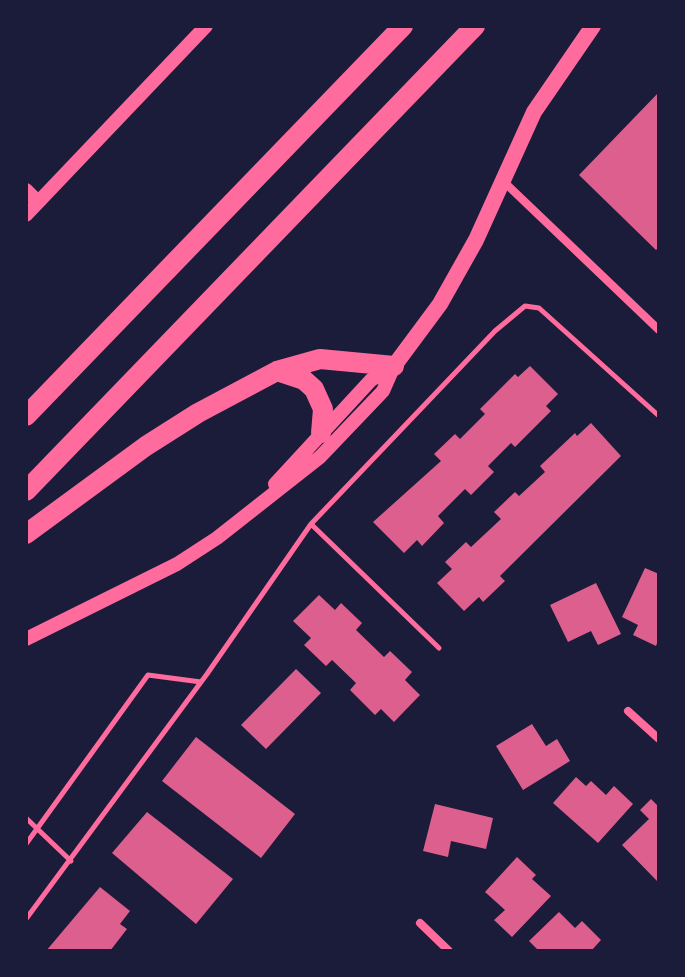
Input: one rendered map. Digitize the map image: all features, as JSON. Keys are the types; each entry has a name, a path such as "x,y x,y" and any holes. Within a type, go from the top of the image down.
{"highway":[{"path":"26,416 403,26"},
{"path":"26,491 475,26"},
{"path":"26,534 172,429 277,371 320,359 394,366"},
{"path":"277,371 304,380 314,389 323,409 321,433"}],"main road":[{"path":"394,366 451,285 550,84 593,26"}],"street":[{"path":"26,215 206,26"},
{"path":"502,179 659,330"},
{"path":"26,190 38,202"},
{"path":"251,511 371,380 394,366"},
{"path":"26,639 177,564 251,511 320,457 383,391 394,366"},
{"path":"628,711 659,739"},
{"path":"420,923 449,951"}],"lane":[{"path":"26,919 201,682 311,524 495,331 525,306 539,308 659,416"},
{"path":"311,524 439,648"},
{"path":"26,844 148,675 201,682"},
{"path":"26,818 71,861"}],"building":[{"path":"659,92 659,247 656,250 579,175"},
{"path":"530,366 558,394 546,406 551,411 515,447 511,443 488,466 494,472 471,495 465,489 438,516 444,523 422,546 417,540 404,553 373,522 441,461 434,454 455,434 460,439 485,414 480,409 515,374 518,377"},
{"path":"591,423 621,456 500,576 505,581 483,602 479,597 464,611 437,583 452,569 445,562 466,542 471,547 501,519 494,512 515,492 519,496 545,472 540,466 575,433 577,436"},
{"path":"645,568 659,574 659,638 656,646 633,635 638,625 622,617"},
{"path":"596,583 621,634 598,645 591,631 568,642 550,605"},
{"path":"319,595 335,610 341,603 362,623 356,630 384,657 390,651 412,672 405,680 420,695 394,722 381,709 375,715 350,690 356,683 332,660 326,666 304,645 311,638 293,621"},
{"path":"296,669 321,693 266,749 241,725"},
{"path":"532,724 546,746 557,739 570,761 523,790 496,746"},
{"path":"196,737 295,814 261,858 162,781"},
{"path":"576,777 586,786 591,781 606,795 614,786 633,804 598,843 553,803"},
{"path":"651,799 659,807 657,881 622,845 649,819 640,810"},
{"path":"435,804 493,818 486,849 451,841 448,857 423,851"},
{"path":"147,812 233,879 196,924 112,853"},
{"path":"517,857 536,875 532,879 551,896 512,937 494,920 505,910 485,892"},
{"path":"100,887 130,911 120,924 127,929 110,951 46,951"},
{"path":"559,912 575,928 582,921 601,940 591,951 539,951 529,941"}]}
